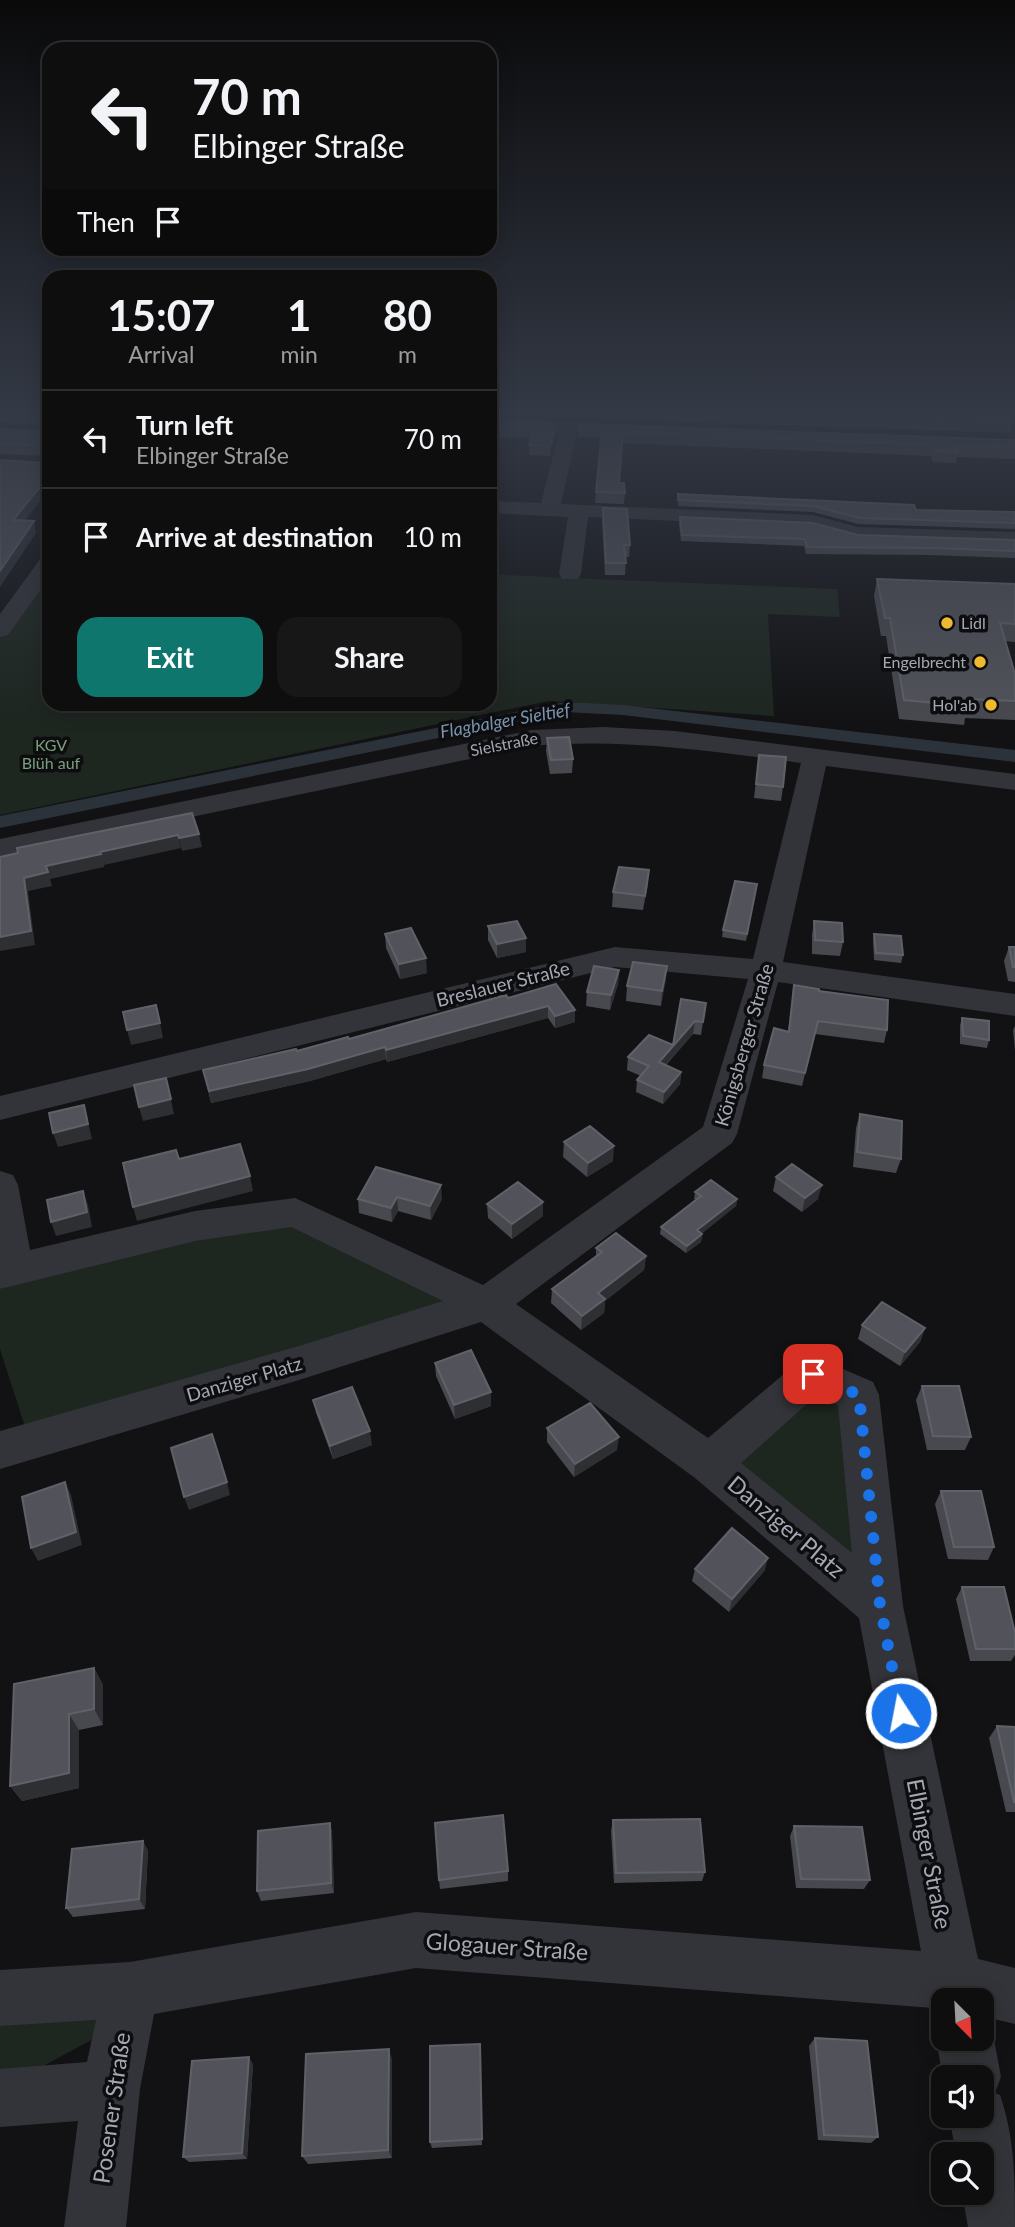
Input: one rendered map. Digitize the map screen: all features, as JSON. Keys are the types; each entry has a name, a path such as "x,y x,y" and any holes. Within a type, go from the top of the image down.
{"street":[{"path":"570,575 578,516"},
{"path":"681,516 813,521 857,533 1015,538"},
{"path":"0,631 42,573"},
{"name":"Sielstraße","path":"0,848 532,738 574,734 619,734 1015,782"},
{"name":"Königsberger Straße","path":"486,1304 719,1134 766,970 815,758"},
{"name":"Breslauer Straße","path":"0,1108 615,957 766,970 1015,1005"},
{"path":"0,1185 7,1271"},
{"name":"Danziger Platz","path":"7,1271 195,1226 295,1212 486,1304 710,1464 880,1605"},
{"name":"Danziger Platz","path":"0,1450 299,1363 486,1304"},
{"name":"Elbinger Straße","path":"710,1464 813,1374 859,1395 880,1605 955,1988"},
{"name":"Glogauer Straße","path":"0,1998 131,1990 416,1940 931,1989"},
{"name":"Posener Straße","path":"95,2227 111,2089 131,1990"},
{"name":"Glogauer Straße","path":"994,1994 1015,1996"},
{"path":"0,2098 111,2089"},
{"path":"981,2128 999,2227"}],"green space":[{"name":"KGV Blüh auf","path":"497,574 567,578 567,583 568,578 837,589 840,617 768,614 774,716 549,701 0,815 0,634 42,582 42,711 497,711"},
{"path":"244,1221 280,1222 460,1307 26,1430 0,1349 0,1289"},
{"path":"801,1392 836,1397 847,1433 870,1585 734,1477 735,1448"},
{"path":"106,2008 108,2031 21,2078 0,2079 0,2015"}],"building":[{"path":"0,516 16,516 13,520 34,521 0,571"},
{"path":"603,516 628,516 630,545 624,545 626,563 606,563"},
{"path":"852,516 1015,516 1015,523"},
{"path":"680,517 813,523 858,535 1015,540 1015,551 807,547 805,539 682,535"},
{"path":"877,579 1015,584 1015,624 1000,623 1015,674 1015,701 967,699 968,706 904,700 890,618 885,618"},
{"path":"569,737 573,759 551,760 547,738"},
{"path":"759,755 786,757 783,787 756,784"},
{"path":"192,813 199,834 179,838 178,835 100,852 101,854 46,866 48,872 24,878 31,931 0,937 0,857 18,853 17,848"},
{"path":"619,867 649,870 645,896 613,892"},
{"path":"735,881 757,884 747,934 723,930"},
{"path":"517,921 526,938 497,944 488,926"},
{"path":"814,921 842,923 843,942 815,940"},
{"path":"411,928 426,958 399,964 385,934"},
{"path":"874,934 901,936 903,955 876,953"},
{"path":"1009,947 1015,947 1015,967 1013,967"},
{"path":"633,962 667,966 662,991 627,986"},
{"path":"594,966 619,970 611,995 587,992"},
{"path":"556,984 575,1010 555,1016 548,1006 386,1050 385,1047 308,1069 209,1091 203,1070 296,1049 297,1051 348,1037 349,1039 506,995 508,998"},
{"path":"794,985 888,1000 887,1030 818,1021 805,1073 764,1065 774,1028 789,1032"},
{"path":"681,999 706,1003 703,1022 695,1021 659,1062 681,1072 664,1092 637,1080 649,1066 628,1057 649,1035 673,1045"},
{"path":"156,1005 160,1023 127,1030 123,1012"},
{"path":"962,1018 989,1021 989,1040 963,1036"},
{"path":"166,1078 171,1099 139,1107 134,1085"},
{"path":"84,1105 88,1124 53,1133 49,1113"},
{"path":"860,1114 902,1121 901,1159 857,1152"},
{"path":"590,1126 614,1146 588,1163 564,1142"},
{"path":"240,1144 250,1176 133,1207 123,1163 176,1150 179,1159"},
{"path":"792,1164 822,1185 805,1198 776,1177"},
{"path":"376,1167 441,1185 430,1206 397,1197 391,1208 358,1199"},
{"path":"711,1180 737,1199 697,1230 702,1234 687,1246 661,1227 701,1196 695,1192"},
{"path":"518,1182 543,1202 512,1224 487,1204"},
{"path":"83,1191 87,1212 51,1222 47,1200"},
{"path":"616,1233 646,1256 598,1293 605,1299 582,1316 552,1289 602,1252 596,1248"},
{"path":"882,1302 925,1328 905,1352 862,1325"},
{"path":"471,1350 491,1392 454,1405 435,1363"},
{"path":"922,1386 959,1386 971,1437 933,1436"},
{"path":"352,1387 370,1431 330,1446 313,1400"},
{"path":"590,1403 619,1437 575,1464 547,1428"},
{"path":"212,1434 227,1482 184,1497 171,1448"},
{"path":"65,1482 76,1532 31,1548 22,1497"},
{"path":"941,1491 981,1491 994,1547 954,1547"},
{"path":"732,1528 768,1558 732,1599 695,1569"},
{"path":"962,1587 1004,1587 1015,1633 1015,1649 976,1649"},
{"path":"94,1668 94,1709 69,1714 69,1773 10,1786 14,1684"},
{"path":"997,1726 1015,1727 1015,1802 1014,1802"},
{"path":"503,1815 508,1871 439,1880 435,1823"},
{"path":"700,1819 705,1872 616,1873 613,1820"},
{"path":"330,1823 331,1883 257,1891 258,1831"},
{"path":"794,1826 862,1827 870,1880 801,1879"},
{"path":"143,1841 139,1899 66,1908 72,1849"},
{"path":"815,2038 867,2041 878,2137 824,2135"},
{"path":"480,2044 482,2139 430,2142 430,2046"},
{"path":"389,2049 388,2150 302,2156 306,2054"},
{"path":"249,2057 242,2153 183,2157 192,2061"}],"waterway":[{"name":"Flagbalger Sieltief","path":"0,822 565,707 623,710 1015,756"}],"place":[{"name":"Lidl","path":"947,623"},
{"name":"Engelbrecht","path":"980,662"},
{"name":"Hol'ab","path":"991,705"}],"route":[{"path":"813,1374 859,1395 880,1605 901,1713"}]}
